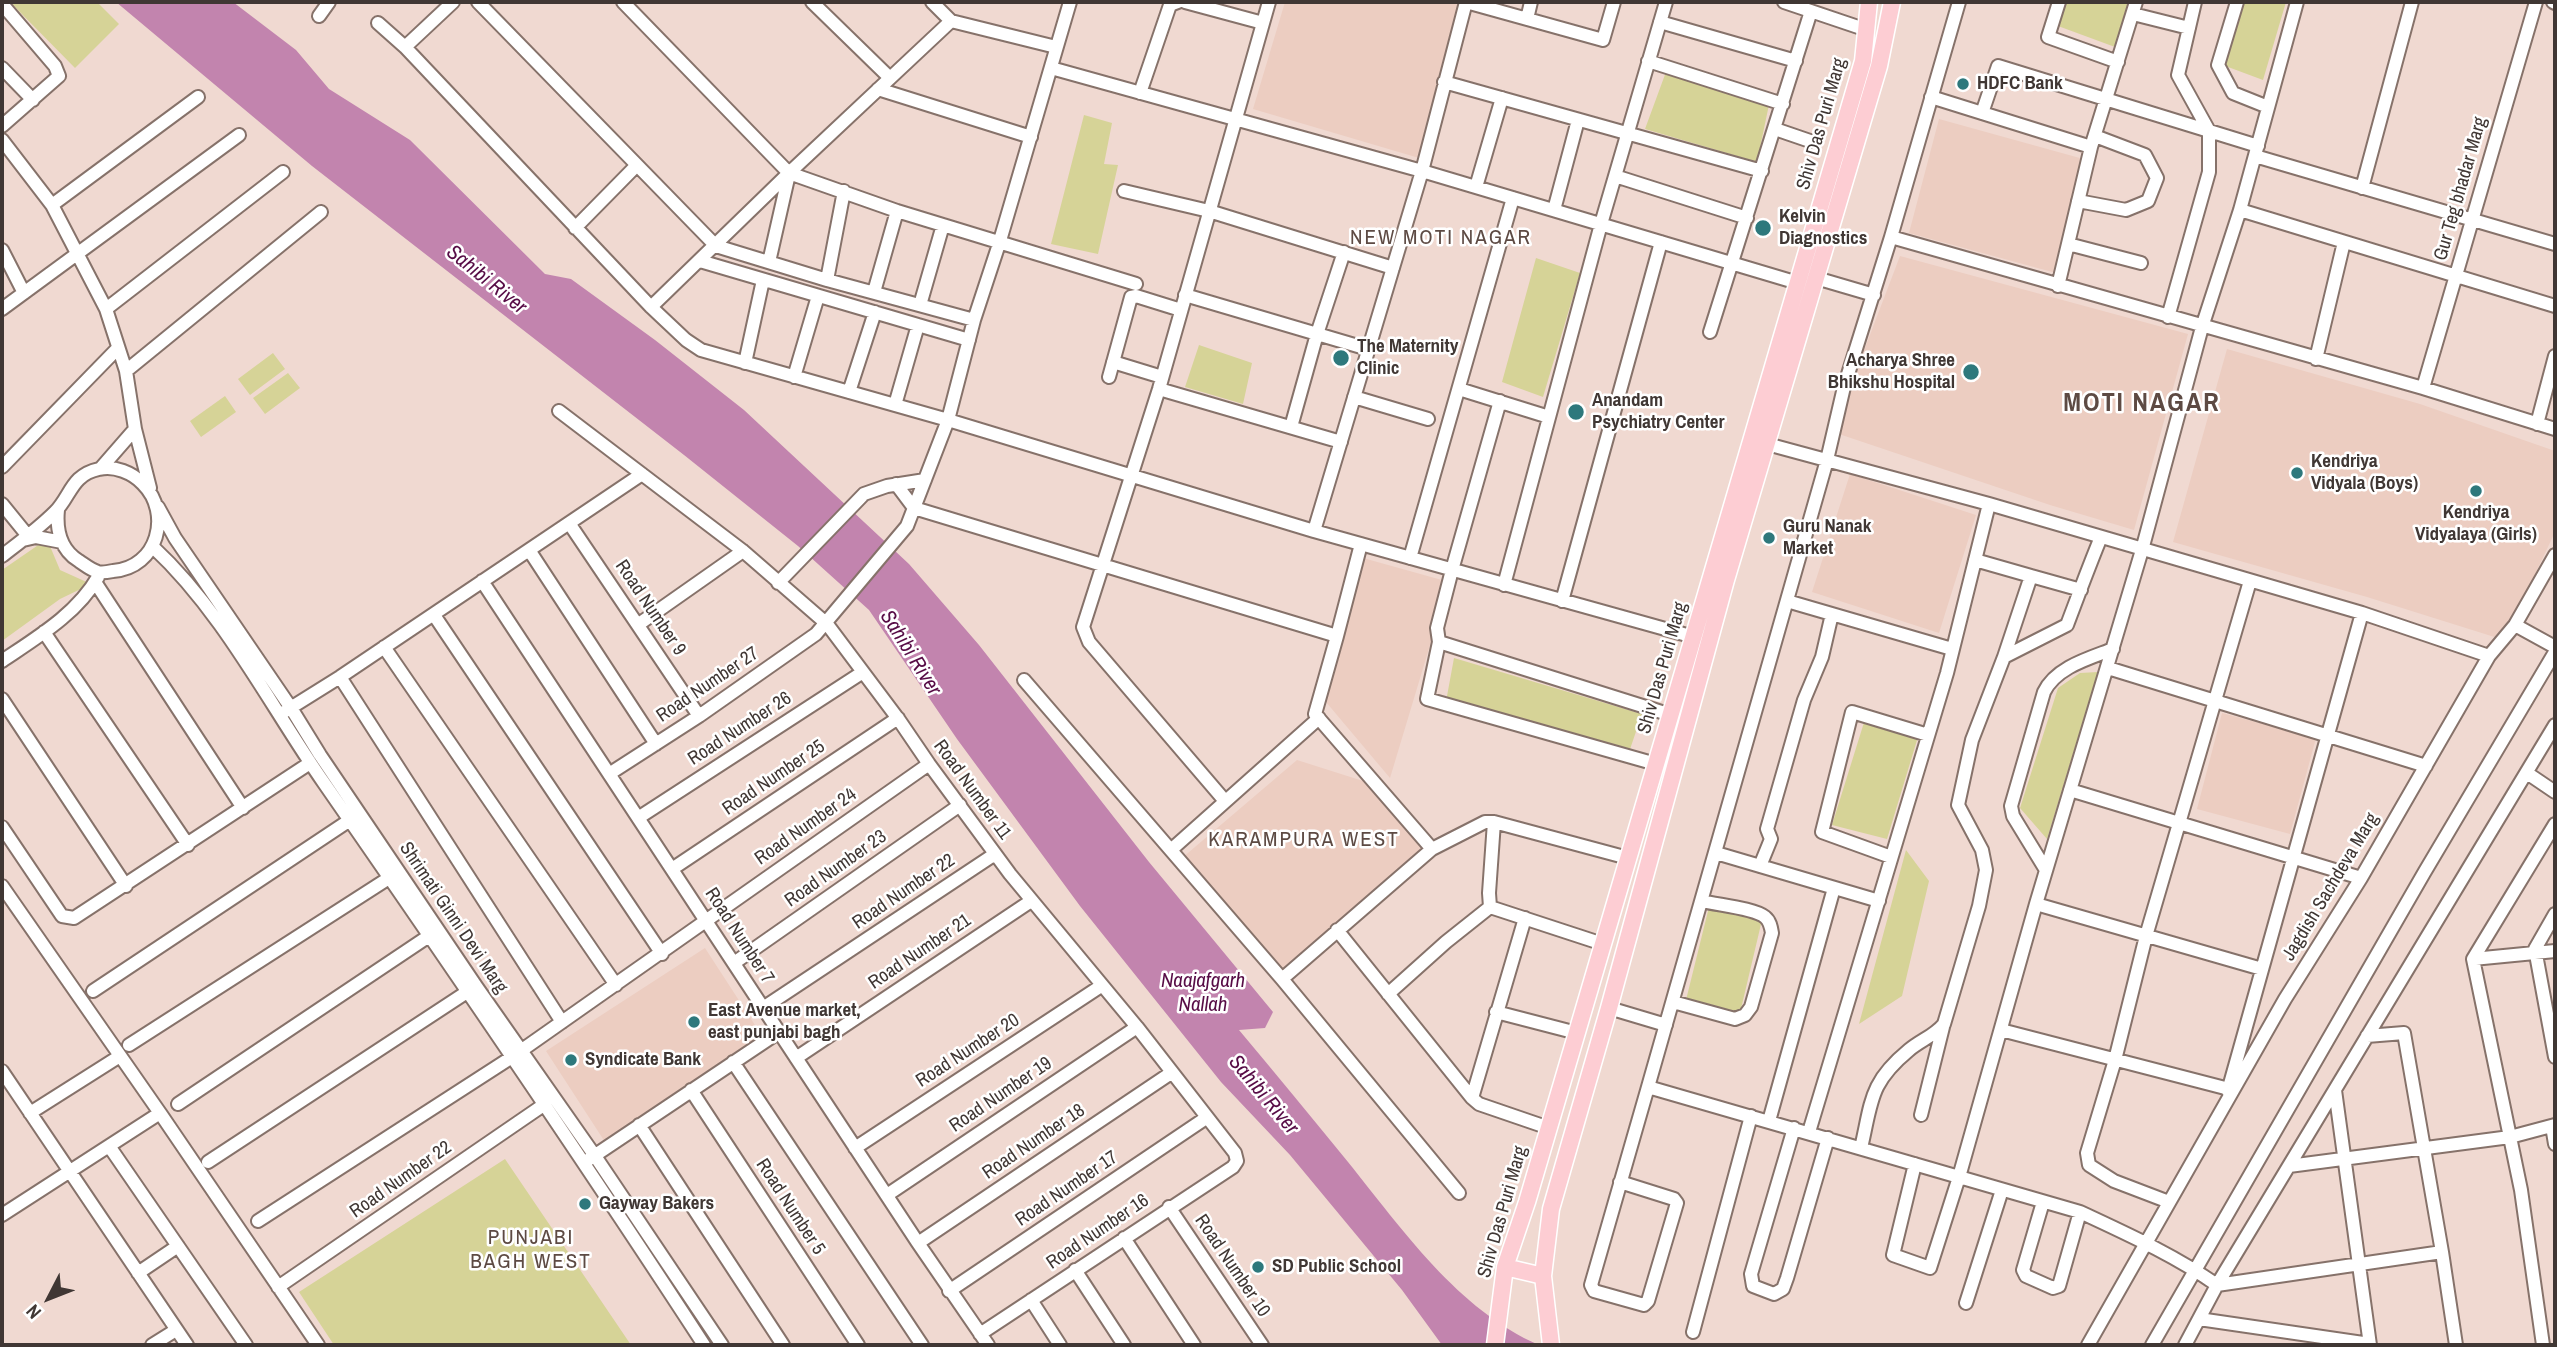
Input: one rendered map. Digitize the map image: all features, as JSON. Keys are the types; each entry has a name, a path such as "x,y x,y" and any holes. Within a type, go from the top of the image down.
{"main road":[{"name":"Shiv Das Puri Marg","path":"1495,1345 1506,1267 1863,61 1869,2"},
{"name":"Shiv Das Puri Marg","path":"1551,1337 1543,1276 1551,1209 1727,580 1879,66 1892,2"},
{"path":"1506,1267 1543,1276"}],"street":[{"path":"319,16 329,2"},
{"path":"405,47 453,2"},
{"path":"478,2 716,246 974,320"},
{"path":"623,2 789,173 999,244 1136,284"},
{"path":"812,2 890,78"},
{"path":"932,2 951,21 1056,47"},
{"name":"Road Number 27","path":"609,774 699,716 816,634 907,526 948,420 974,320 1070,2"},
{"path":"1140,93 1170,5 1178,2"},
{"path":"1185,2 1263,23"},
{"path":"1225,801 1084,635 1083,627 1160,383 1269,2"},
{"path":"1314,531 1422,171 1466,2 1603,40 1614,2"},
{"path":"1527,19 1531,2"},
{"path":"1504,584 1601,225 1666,2"},
{"path":"1784,2 1867,30"},
{"path":"1620,1182 1674,1199 1677,1203 1648,1301 1644,1305 1594,1291 1591,1287 1620,1182 1716,853 1827,460 1844,387 1874,295 1959,2"},
{"path":"2059,2 2048,37 2118,62"},
{"path":"2168,317 2209,172 2209,131 2178,75 2195,2"},
{"path":"2237,2 2218,65 2233,93 2269,107"},
{"path":"1915,1164 1893,1255 1929,1268 1959,1177 2036,904 2108,668 2202,327 2240,210 2297,2"},
{"path":"2362,188 2412,2"},
{"name":"Gur Teg bhadar Marg","path":"2423,388 2536,2"},
{"path":"2,4 59,76 2,126"},
{"path":"2058,286 2093,142 2135,8 2189,28"},
{"path":"1710,332 1811,11"},
{"path":"651,307 951,21"},
{"path":"1660,22 1796,61"},
{"path":"378,23 405,47 651,307 693,346 1314,531 1694,637"},
{"path":"1648,61 1783,104"},
{"path":"1982,113 1998,66 2209,131 2256,151 2362,188 2555,244"},
{"path":"2,68 33,100"},
{"path":"1051,68 1422,171 1798,283"},
{"path":"1444,82 1762,171"},
{"path":"878,89 1031,137"},
{"path":"52,205 198,97"},
{"path":"1931,97 1982,113 2145,155 2157,178 2148,201 2126,210 2078,201"},
{"path":"1476,187 1502,98"},
{"path":"1554,210 1578,120"},
{"path":"1775,130 1810,141"},
{"path":"2,309 239,135"},
{"path":"2,140 52,205 106,309 126,371 135,429 150,492 158,507 159,530 153,547 132,566 97,577 88,595 44,632 2,661"},
{"path":"575,228 637,165"},
{"path":"106,309 283,172"},
{"path":"769,262 789,173"},
{"path":"1615,176 1747,218"},
{"path":"827,280 844,191"},
{"path":"1124,191 1209,211 1393,268"},
{"path":"1410,558 1513,198"},
{"path":"2240,210 2555,306"},
{"path":"874,292 897,211"},
{"path":"126,371 321,212"},
{"path":"920,305 943,225"},
{"path":"1891,237 2423,388 2555,429"},
{"path":"1562,601 1661,242"},
{"path":"2316,359 2344,242"},
{"path":"2068,244 2141,263"},
{"path":"2,250 24,293"},
{"path":"1291,427 1317,334 1344,253"},
{"path":"700,261 969,340"},
{"path":"1816,278 1874,295"},
{"path":"745,363 763,280"},
{"path":"1185,295 1368,349"},
{"path":"794,377 818,296"},
{"path":"1109,377 1131,297 1136,296 1181,310"},
{"path":"849,392 875,312"},
{"path":"895,405 918,325"},
{"path":"2,467 118,348"},
{"path":"2537,424 2555,356"},
{"path":"1113,362 1160,383 1341,442"},
{"path":"1458,389 1549,417"},
{"path":"1354,397 1428,419"},
{"path":"1500,401 1437,628 1438,642 1427,699 1656,764"},
{"name":"Road Number 11","path":"559,411 782,578 830,620 863,672 995,854 1137,1027 1206,1118 1230,1145 1237,1161"},
{"path":"2,556 58,510 77,481 101,468 135,429"},
{"path":"1767,444 1989,504 2250,580 2362,613 2489,656"},
{"path":"101,468 117,469 131,474 150,492"},
{"path":"279,715 642,474"},
{"path":"782,578 864,494 896,484 925,480"},
{"path":"896,484 914,508 1338,636"},
{"path":"2,504 25,538"},
{"path":"1809,1132 1928,735 1989,504"},
{"name":"Shrimati Ginni Devi Marg","path":"158,507 175,537 291,708 517,1054 722,1345"},
{"path":"58,510 62,542 72,557 97,577 243,808"},
{"name":"Road Number 9","path":"569,523 699,716"},
{"path":"25,538 36,537 62,542"},
{"path":"2004,657 2067,625 2101,537"},
{"path":"1360,544 1338,636 1315,714 1432,849"},
{"name":"Shrimati Ginni Devi Marg","path":"153,547 189,585 467,992 517,1054 545,1104 589,1159 704,1345"},
{"path":"529,550 656,744"},
{"path":"639,624 743,551"},
{"name":"Jagdish Sachdeva Marg","path":"2088,1345 2285,999 2361,878 2489,656 2515,625 2555,555"},
{"path":"1975,560 2081,590"},
{"path":"1921,1115 1944,1024 1979,906 1986,870 1982,850 1958,805 1972,740 2031,576"},
{"path":"2169,1202 2115,1181 2089,1165 2087,1153 2115,1060 2146,936 2250,580"},
{"name":"Road Number 7","path":"482,581 984,1340"},
{"path":"1787,601 1952,649"},
{"path":"2223,1111 2362,613"},
{"path":"1760,866 1771,839 1767,829 1770,816 1804,700 1822,657 1832,614"},
{"path":"433,615 662,954"},
{"path":"2151,1345 2555,650 2515,625"},
{"path":"44,632 188,845"},
{"path":"1438,642 1671,715"},
{"path":"384,647 616,985"},
{"path":"2046,870 2013,816 2011,806 2044,692 2055,677 2078,663 2113,649"},
{"path":"2108,668 2427,766"},
{"name":"Road Number 26","path":"638,818 863,672"},
{"path":"340,677 562,1022"},
{"path":"1024,680 1282,979 1459,1194"},
{"path":"2,699 126,886"},
{"path":"1891,857 1822,832 1852,712 1928,735"},
{"name":"Road Number 25","path":"672,869 898,718"},
{"path":"1171,849 1319,718"},
{"path":"2185,1345 2217,1285 2555,725"},
{"path":"2,827 62,916 69,919 80,916 310,763"},
{"name":"Road Number 24","path":"258,1221 517,1054 929,764"},
{"path":"2526,773 2555,792"},
{"path":"2070,790 2361,878"},
{"name":"Road Number 23","path":"734,963 960,805"},
{"path":"93,991 350,820"},
{"path":"1282,979 1432,849 1477,825 1494,822 1629,858"},
{"path":"1490,907 1494,822"},
{"path":"2543,1345 2521,1190 2473,959 2555,824"},
{"path":"1716,853 1879,901"},
{"name":"Road Number 22","path":"763,1008 995,854"},
{"path":"129,1045 390,878"},
{"path":"2,886 318,1345"},
{"path":"1769,1121 1834,888"},
{"name":"Road Number 21","path":"796,1058 1031,901"},
{"path":"1673,1002 1735,1019 1745,1015 1751,1007 1772,933 1767,918 1702,901"},
{"path":"2036,904 2262,969"},
{"path":"1490,907 1603,944"},
{"path":"1388,994 1490,907"},
{"path":"2555,914 2535,952 2555,1057"},
{"path":"1472,1098 1525,918"},
{"path":"1337,930 1472,1098 1479,1104 1549,1128"},
{"path":"178,1104 429,936"},
{"path":"2473,959 2555,951"},
{"name":"Road Number 20","path":"855,1148 1101,986"},
{"path":"208,1162 467,992"},
{"path":"1609,1009 1666,1025"},
{"path":"1496,1012 1577,1033"},
{"path":"1861,1148 1875,1088 1881,1076 1916,1044 1937,1033 1944,1024"},
{"name":"Road Number 19","path":"887,1195 1137,1027"},
{"path":"2001,1030 2229,1089"},
{"path":"589,1159 779,1031"},
{"path":"2367,1036 2404,1033 2456,1345"},
{"path":"30,1113 120,1056"},
{"path":"733,1062 922,1345"},
{"path":"2,1071 187,1345"},
{"name":"Road Number 18","path":"918,1243 1171,1073"},
{"path":"1648,1087 2080,1212 2145,1243 2217,1285 2442,1252"},
{"name":"Road Number 5","path":"691,1090 858,1345"},
{"path":"2199,1319 2370,1344 2335,1090"},
{"name":"Road Number 22","path":"278,1287 545,1104"},
{"path":"2,1215 160,1113"},
{"path":"1693,1332 1751,1116"},
{"name":"Road Number 17","path":"950,1291 1206,1118"},
{"path":"639,1125 783,1345"},
{"path":"2289,1166 2424,1150 2510,1137 2554,1126 2555,1144"},
{"path":"1794,1128 1751,1273 1753,1286 1774,1294 1783,1289 1787,1278 1828,1138"},
{"path":"109,1146 246,1345"},
{"name":"Road Number 16","path":"984,1340 1031,1300 1233,1167 1237,1161"},
{"path":"1966,1303 2001,1190"},
{"path":"2043,1202 2023,1270 2026,1276 2053,1288 2059,1286 2080,1212"},
{"name":"Road Number 10","path":"1169,1208 1262,1345"},
{"path":"1124,1238 1194,1345"},
{"path":"138,1273 178,1246"},
{"path":"1075,1270 1124,1345"},
{"path":"1031,1300 1060,1345"},
{"path":"152,1345 176,1330"}],"shaded area":[{"path":"10,2 97,2 119,24 75,68"},
{"path":"1285,2 1465,2 1419,158 1253,109"},
{"path":"2064,2 2128,2 2115,47 2058,26"},
{"path":"2234,2 2286,2 2263,80 2220,64"},
{"path":"1670,61 1771,95 1757,162 1645,129"},
{"path":"1084,115 1112,123 1104,164 1118,165 1098,254 1051,244"},
{"path":"1939,119 2087,160 2056,273 1909,233"},
{"name":"Acharya Shree Bhikshu Hospital","path":"1900,256 2188,334 2134,530 2050,505 1833,432"},
{"path":"1536,258 1580,273 1543,397 1502,382"},
{"path":"1199,345 1252,363 1243,404 1185,387"},
{"path":"2227,349 2420,404 2555,451 2555,532 2504,640 2367,597 2173,542"},
{"path":"273,353 285,369 250,395 238,379"},
{"path":"288,373 300,388 265,414 253,398"},
{"path":"225,396 236,412 201,437 190,421"},
{"path":"1850,474 1976,515 1939,633 1812,592"},
{"path":"47,539 60,570 91,584 60,599 2,641 2,570"},
{"path":"1363,558 1449,582 1390,778 1326,702"},
{"path":"1454,658 1642,714 1627,758 1445,707"},
{"path":"2098,672 2047,839 2020,808 2058,688 2080,673"},
{"path":"2222,713 2316,738 2290,834 2197,809"},
{"path":"1866,716 1921,727 1887,839 1832,825"},
{"path":"1297,760 1363,781 1426,846 1273,979 1175,864"},
{"path":"1906,850 1929,881 1902,996 1859,1024"},
{"path":"1709,907 1762,920 1740,1013 1686,1000"},
{"path":"705,948 764,1039 605,1142 546,1051"},
{"path":"505,1159 631,1345 334,1345 299,1292"}],"water":[{"name":"Naajafgarh Nallah","path":"116,2 233,2 296,50 329,89 410,140 545,274 571,279 744,410 909,564 979,645 1149,862 1273,1012 1265,1028 1239,1030 1433,1266 1483,1311 1510,1330 1539,1345 1442,1345 1402,1290 1290,1155 1221,1082 1080,906 957,739 869,610 798,546 312,166"}],"place":[{"name":"HDFC Bank","path":"1963,84"},
{"name":"Kelvin Diagnostics","path":"1763,228"},
{"name":"The Maternity Clinic","path":"1341,358"},
{"name":"Acharya Shree Bhikshu Hospital","path":"1971,372"},
{"name":"Anandam Psychiatry Center","path":"1576,412"},
{"name":"Kendriya Vidyala (Boys)","path":"2297,473"},
{"name":"Kendriya Vidyalaya (Girls)","path":"2476,491"},
{"name":"Guru Nanak Market","path":"1769,538"},
{"name":"East Avenue market, east punjabi bagh","path":"694,1022"},
{"name":"Syndicate Bank","path":"571,1060"},
{"name":"Gayway Bakers","path":"585,1204"},
{"name":"SD Public School","path":"1258,1267"}],"district":[{"name":"NEW MOTI NAGAR","path":"1441,238"},
{"name":"MOTI NAGAR","path":"2142,404"},
{"name":"KARAMPURA WEST","path":"1304,840"},
{"name":"PUNJABI BAGH WEST","path":"531,1250"}],"water label":[{"name":"Sahibi River","path":"486,280"},
{"name":"Sahibi River","path":"910,653"},
{"name":"Sahibi River","path":"1263,1095"}]}
